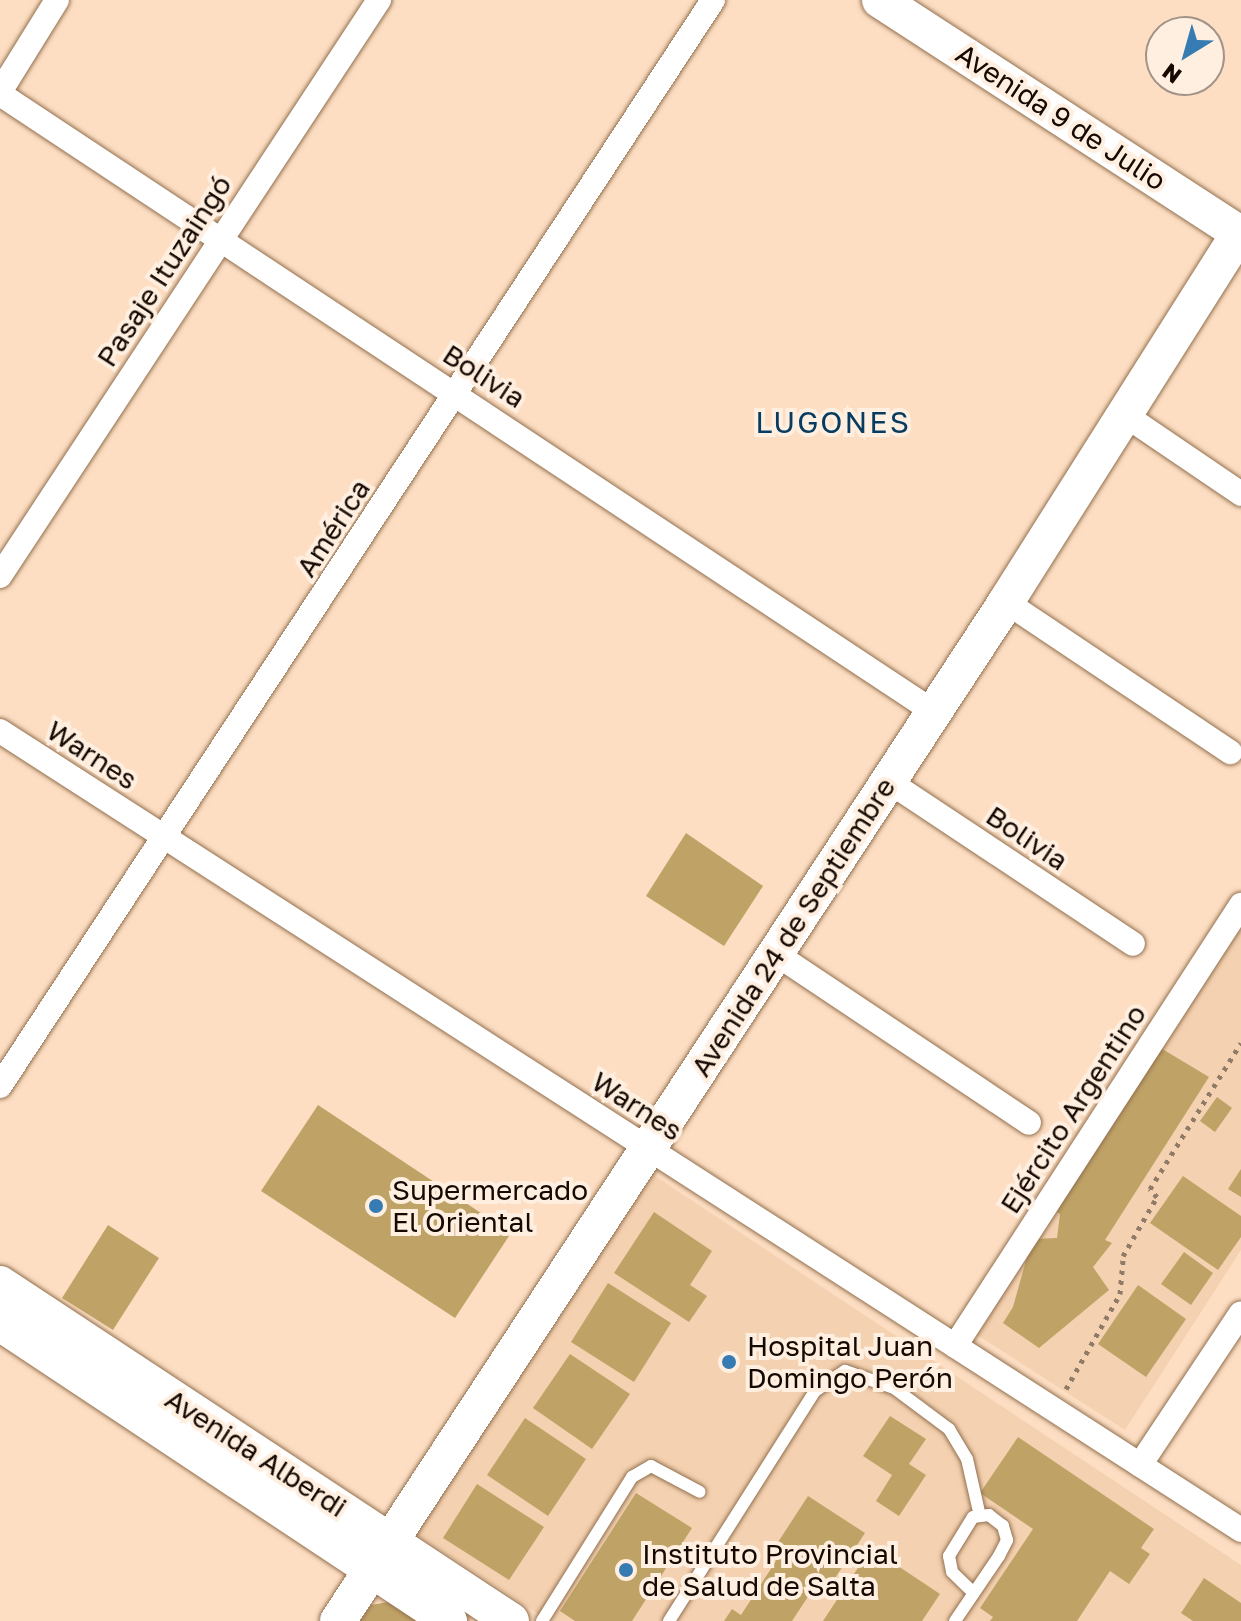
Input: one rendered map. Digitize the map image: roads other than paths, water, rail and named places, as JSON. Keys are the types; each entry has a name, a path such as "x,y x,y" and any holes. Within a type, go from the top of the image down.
{"main road":[{"name":"Avenida 9 de Julio","path":"880,0 1240,232"},
{"name":"Avenida 24 de Septiembre","path":"338,1621 1006,602 1122,413 1240,232"},
{"name":"Avenida Alberdi","path":"0,1284 381,1556 449,1621"},
{"name":"Avenida Alberdi","path":"0,1323 381,1556 511,1621"}],"street":[{"path":"0,93 57,0"},
{"name":"Pasaje Ituzaingó","path":"0,576 379,0"},
{"name":"América","path":"0,1086 166,840 713,0"},
{"name":"Bolivia","path":"0,93 934,712"},
{"path":"1122,413 1241,494"},
{"path":"1006,602 1230,752"},
{"name":"Warnes","path":"0,731 1241,1530"},
{"name":"Bolivia","path":"888,781 1133,944"},
{"name":"Ejército Argentino","path":"955,1346 1241,905"},
{"path":"776,954 1029,1123"},
{"path":"1140,1465 1241,1313"}],"lane":[{"path":"669,1621 815,1391 845,1371 894,1388 949,1429 967,1459 980,1516"},
{"path":"542,1621 632,1477 651,1466 700,1492"},
{"path":"955,1621 974,1593 1007,1540 1003,1526 989,1515 973,1517 949,1556 952,1572 974,1593"}],"place":[{"name":"Supermercado El Oriental","path":"376,1206"},
{"name":"Hospital Juan Domingo Perón","path":"729,1362"},
{"name":"Instituto Provincial de Salud de Salta","path":"626,1570"}],"district":[{"name":"LUGONES","path":"833,422"}]}
